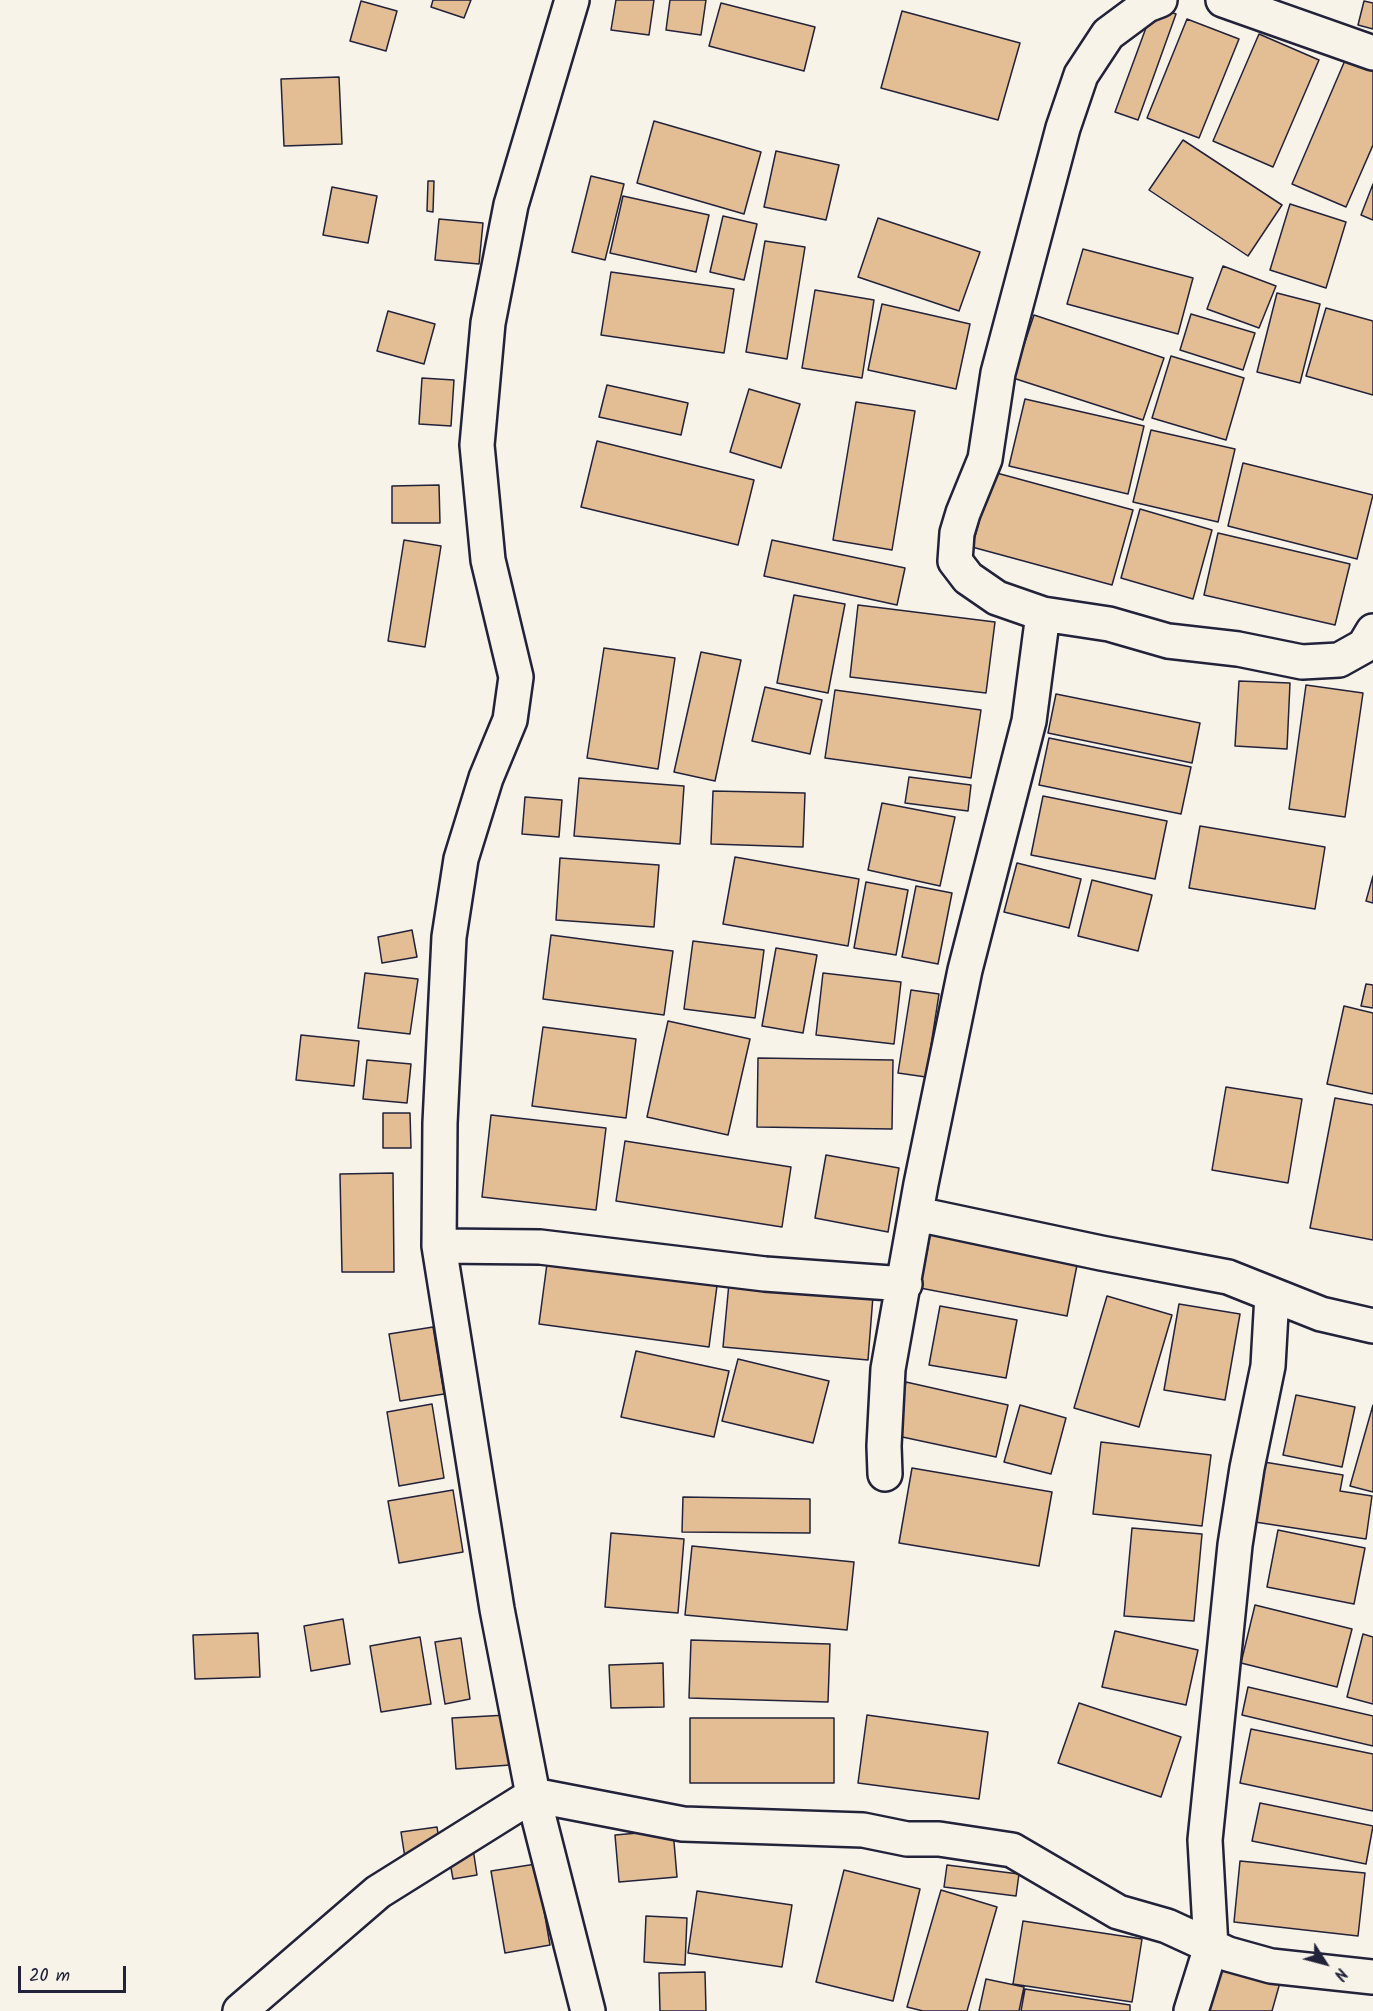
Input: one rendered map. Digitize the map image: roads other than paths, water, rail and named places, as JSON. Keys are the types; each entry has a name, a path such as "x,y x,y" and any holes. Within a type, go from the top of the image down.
{"street":[{"path":"573,0 511,205 488,323 477,445 488,560 516,677 510,720 486,778 461,859 449,937 440,1123 439,1246 497,1609 533,1795 588,2011"},
{"path":"1160,0 1147,5 1108,34 1081,75 1063,128 998,373 985,459 957,533 955,561 968,578 998,598 1043,614 1110,624 1168,641 1238,649 1302,662 1339,660 1364,646 1373,631"},
{"path":"1223,0 1373,53"},
{"path":"885,1474 888,1369 928,1145 965,970 1029,721 1043,614"},
{"path":"917,1214 1228,1277 1321,1314 1373,1326"},
{"path":"439,1246 540,1247 765,1274 904,1284"},
{"path":"1191,2011 1211,1947 1205,1840 1235,1545 1247,1468 1268,1366 1272,1295"},
{"path":"240,2011 378,1892 533,1795 683,1824 862,1830 906,1839 939,1839 1012,1850 1118,1912 1167,1926 1211,1947 1272,1966 1373,1977"}]}
